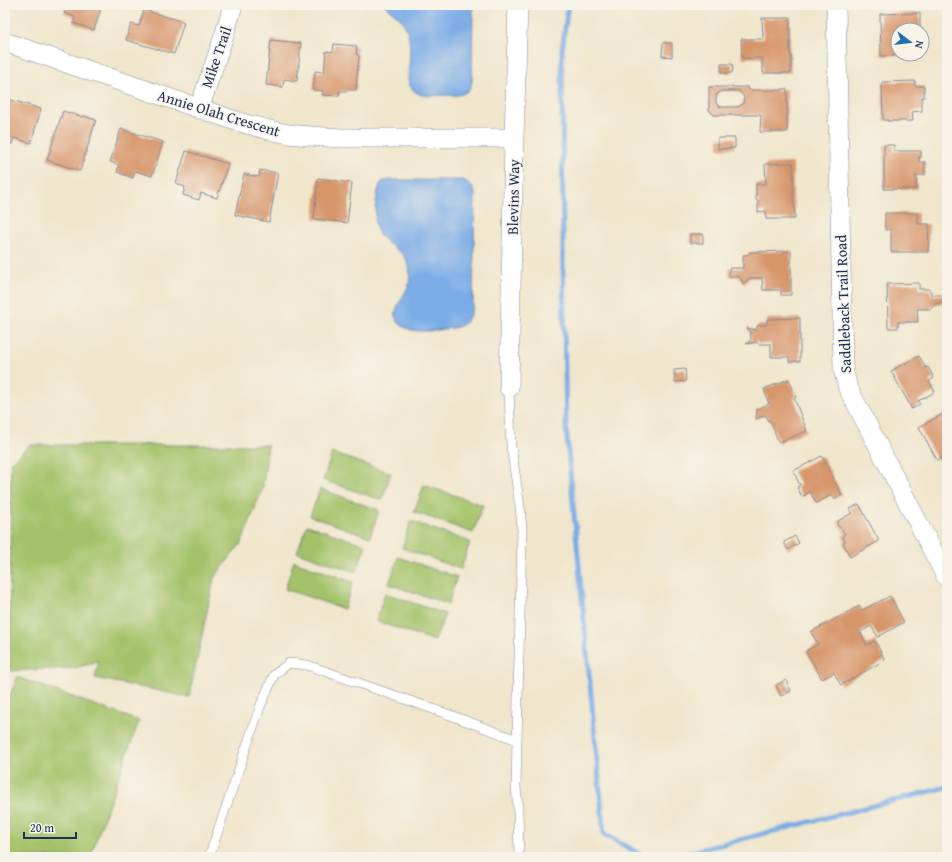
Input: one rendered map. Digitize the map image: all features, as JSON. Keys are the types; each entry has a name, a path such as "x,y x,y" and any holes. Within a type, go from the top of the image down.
{"street":[{"name":"Mike Trail","path":"199,109 233,5"},
{"name":"Blevins Way","path":"509,388 518,5"},
{"name":"Saddleback Trail Road","path":"836,5 843,369 848,388 947,578"},
{"name":"Annie Olah Crescent","path":"5,42 199,109 264,129 287,134 342,138 514,138"}],"lane":[{"path":"509,388 510,446 520,506 522,530 516,787 519,857"},
{"path":"209,857 260,707 274,675 289,663 307,666 453,716 517,740"}],"green space":[{"path":"29,445 268,445 263,487 242,542 214,578 189,697 95,678 99,661 75,668 9,671 11,463"},
{"path":"332,453 391,473 382,500 323,480"},
{"path":"424,485 483,505 473,533 414,512"},
{"path":"320,489 379,510 370,537 310,516"},
{"path":"411,521 470,542 461,569 402,548"},
{"path":"307,525 366,545 356,572 297,552"},
{"path":"398,557 457,577 448,604 389,584"},
{"path":"294,561 353,582 344,609 285,589"},
{"path":"385,593 445,614 435,641 376,621"},
{"path":"17,677 139,721 90,857 5,857 5,710"}],"water":[{"path":"385,5 473,5 472,81 468,91 457,95 428,96 417,93 413,90 408,79 410,48 408,33 399,18"},
{"path":"390,180 463,180 473,188 475,193 473,307 466,321 458,327 433,331 408,329 398,322 395,314 409,284 409,266 403,255 384,240 376,228 375,211 378,190 382,182"}],"building":[{"path":"67,5 102,5 94,30 73,23 75,17 64,13"},
{"path":"144,10 184,22 174,54 126,40 131,24 139,26"},
{"path":"920,13 920,22 890,22 890,56 881,56 880,14"},
{"path":"790,17 791,73 763,73 762,58 742,58 741,39 763,39 762,18"},
{"path":"271,40 301,43 297,81 284,79 283,87 266,85"},
{"path":"663,43 672,43 672,57 662,56"},
{"path":"334,44 357,46 356,54 359,55 356,90 340,91 339,96 322,95 323,91 313,90 315,71 324,72 326,51 333,52"},
{"path":"721,64 732,64 732,73 721,73"},
{"path":"915,81 915,86 924,86 922,111 912,112 913,121 883,120 882,82"},
{"path":"709,87 748,87 749,90 787,89 787,132 760,132 761,115 714,115 709,110","holes":["722,91 739,91 744,97 743,104 738,107 722,107 716,103 717,94"]},
{"path":"5,98 41,109 31,143 14,138 12,144 5,142"},
{"path":"63,111 96,120 80,171 47,160"},
{"path":"121,129 163,142 152,176 135,171 133,178 117,172 119,165 110,162"},
{"path":"718,138 735,138 735,148 718,149"},
{"path":"884,145 894,145 894,151 921,151 919,162 925,162 925,175 916,175 917,189 884,189"},
{"path":"186,151 228,164 217,198 201,193 199,200 183,195 185,187 176,183"},
{"path":"793,163 793,201 795,219 766,219 766,211 758,212 758,200 756,200 756,184 766,184 765,164"},
{"path":"260,170 278,173 269,222 235,215 244,174 259,177"},
{"path":"318,178 352,183 347,223 314,219"},
{"path":"885,213 918,213 918,224 929,224 928,252 891,252 891,229 885,230"},
{"path":"690,234 703,234 703,243 690,243"},
{"path":"791,251 791,295 781,295 781,290 763,290 762,278 750,278 743,284 739,277 729,277 729,268 743,268 743,255 747,255 750,252"},
{"path":"919,283 919,289 928,289 931,291 931,295 945,295 945,304 936,304 932,306 931,309 917,309 918,322 898,322 898,328 888,328 887,284"},
{"path":"800,318 800,361 789,362 789,357 771,357 771,344 759,344 756,342 746,344 751,338 750,332 747,328 756,330 758,325 767,325 767,319"},
{"path":"919,356 926,368 928,367 934,378 929,381 935,392 918,401 920,404 912,409 891,371"},
{"path":"685,369 686,381 675,382 674,370"},
{"path":"789,379 796,397 794,398 807,431 779,442 771,422 768,420 766,415 756,419 757,409 769,404 764,389"},
{"path":"947,412 947,456 937,460 919,427"},
{"path":"822,456 842,495 834,499 832,495 816,503 810,492 802,497 797,487 800,485 793,471"},
{"path":"859,504 879,541 850,557 843,543 845,541 842,536 845,534 837,524 838,521 852,513 850,509"},
{"path":"795,536 799,543 788,550 784,542"},
{"path":"890,596 904,622 878,637 871,626 860,632 867,645 875,641 885,660 841,685 834,673 822,679 806,651 818,644 811,632 859,606 862,610"},
{"path":"786,680 791,691 781,696 776,685"}],"waterway":[{"path":"568,5 562,50 563,265 566,427 604,834 645,857"},
{"path":"672,857 947,787"}]}
